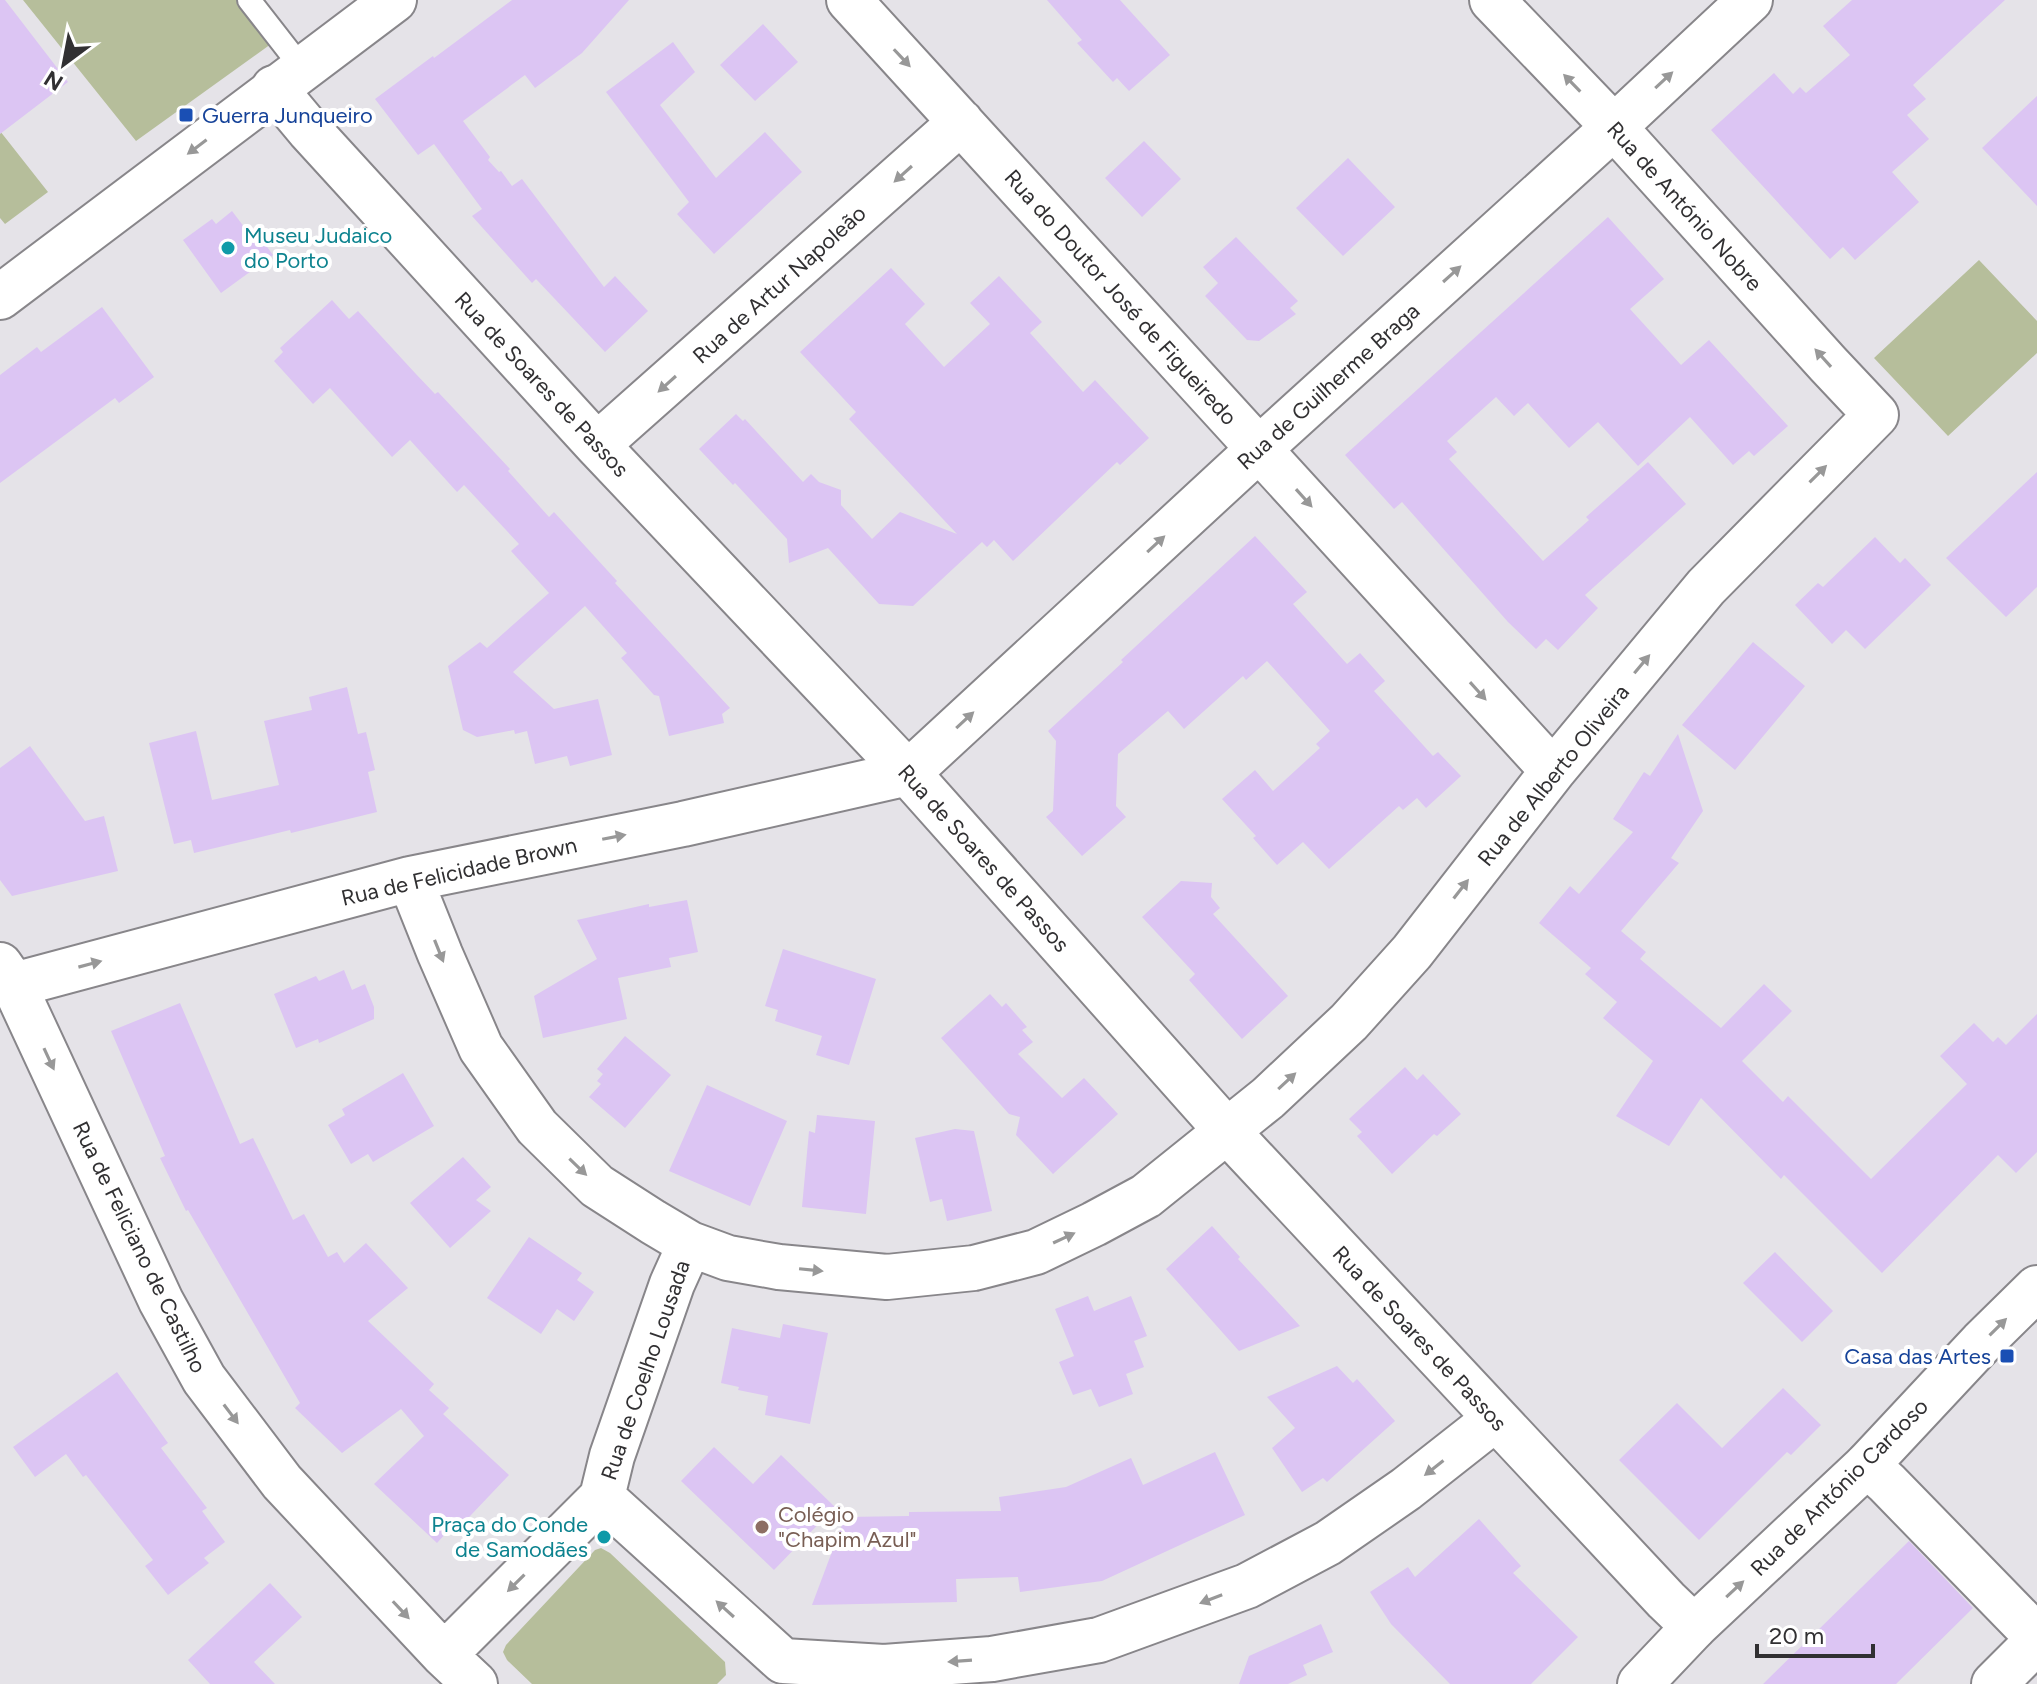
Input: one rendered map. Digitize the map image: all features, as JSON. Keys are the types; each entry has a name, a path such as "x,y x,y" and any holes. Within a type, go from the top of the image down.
{"street":[{"path":"4,287 394,0"},
{"name":"Rua do Doutor José de Figueiredo","path":"849,0 1553,771"},
{"name":"Rua de António Nobre","path":"1492,0 1614,127 1876,415"},
{"name":"Rua de Guilherme Braga","path":"908,773 1750,0"},
{"name":"Rua de Soares de Passos","path":"288,78 309,130 597,445 908,773 1227,1131 1694,1627"},
{"name":"Rua de Artur Napoleão","path":"597,445 961,122"},
{"name":"Rua de Alberto Oliveira","path":"410,879 481,1048 537,1127 597,1186 690,1244 728,1258 779,1267 887,1277 974,1268 1036,1252 1146,1196 1268,1098 1360,1010 1412,952 1553,771 1706,587 1876,415"},
{"name":"Rua de Felicidade Brown","path":"7,975 410,879 683,824 908,773"},
{"name":"Rua de Feliciano de Castilho","path":"7,975 161,1301 204,1379 282,1482 459,1670"},
{"name":"Rua de Coelho Lousada","path":"602,1497 612,1456 672,1284 690,1244"},
{"name":"Rua de António Cardoso","path":"1640,1684 1694,1627 1867,1465 2037,1288"},
{"path":"459,1670 602,1497 772,1673 992,1659 1099,1640 1247,1586 1328,1543 1406,1489 1495,1419"},
{"path":"1867,1465 2037,1639 1994,1684"}],"lane":[{"path":"249,0 288,78"}],"green space":[{"path":"23,0 236,0 271,44 136,141"},
{"path":"0,131 48,192 5,224 0,218"},
{"path":"1979,260 2037,321 2037,353 1948,436 1874,358"},
{"path":"601,1548 610,1553 725,1662 726,1675 717,1684 532,1684 507,1660 503,1652 506,1645 595,1550"}],"building":[{"path":"0,0 5,0 68,82 0,134"},
{"path":"512,0 629,0 582,53 535,88 525,75 463,121 490,157 488,160 512,186 522,179 604,287 615,276 648,311 605,352 536,279 532,283 472,216 482,209 434,144 418,155 375,99"},
{"path":"1047,0 1120,0 1170,55 1129,91 1117,78 1113,82 1077,43 1082,40"},
{"path":"1852,0 2005,0 1913,85 1926,99 1907,115 1929,139 1892,172 1919,202 1855,260 1843,247 1830,259 1711,130 1774,73 1793,94 1800,87 1806,93 1850,55 1823,26"},
{"path":"763,24 798,62 755,101 720,65"},
{"path":"673,42 695,72 660,105 716,178 765,132 802,172 714,254 677,214 689,202 606,92"},
{"path":"2037,96 2037,206 1982,148"},
{"path":"1144,141 1181,179 1142,217 1105,178"},
{"path":"1348,158 1395,207 1343,256 1296,208"},
{"name":"Museu Judaico do Porto","path":"232,211 248,232 253,228 273,255 221,293 183,240 212,219 216,224"},
{"path":"1608,217 1664,279 1630,309 1681,365 1709,340 1788,426 1754,456 1749,451 1733,465 1690,417 1638,466 1598,422 1569,448 1528,403 1514,416 1496,397 1447,441 1457,452 1449,459 1543,561 1589,520 1586,517 1648,462 1686,504 1585,595 1598,608 1558,650 1546,639 1536,649 1508,622 1402,502 1394,509 1345,455"},
{"path":"1236,237 1298,301 1290,308 1296,314 1259,341 1247,340 1205,296 1218,283 1203,267"},
{"path":"891,268 925,304 905,324 944,367 990,324 970,303 999,276 1042,322 1030,333 1083,392 1095,380 1149,438 1120,465 1117,462 1013,561 994,540 987,547 982,542 913,606 879,604 828,548 789,563 787,539 699,449 736,414 743,421 745,419 803,482 811,474 819,482 841,490 841,505 872,539 900,512 957,534 849,419 856,412 800,352"},
{"path":"332,300 349,319 358,311 510,469 508,471 549,517 554,512 730,708 722,714 724,723 669,736 659,696 654,695 621,658 627,653 585,606 513,672 554,709 598,699 612,755 570,766 567,756 535,764 527,731 515,734 514,730 477,737 463,730 448,666 480,642 487,648 549,593 511,551 519,544 464,485 457,492 410,440 392,457 330,388 313,404 274,361 283,352 280,348"},
{"path":"102,307 154,377 119,403 115,398 0,483 0,375 37,347 41,352"},
{"path":"2037,472 2037,587 2006,617 1946,558"},
{"path":"1255,536 1307,592 1293,604 1347,664 1360,653 1385,681 1374,691 1433,756 1438,752 1461,776 1426,808 1417,798 1403,810 1399,806 1329,869 1303,842 1277,865 1253,838 1256,836 1222,799 1255,770 1273,791 1320,748 1316,744 1330,731 1267,661 1246,680 1243,676 1184,729 1168,711 1118,754 1116,806 1126,817 1082,856 1046,817 1053,811 1056,741 1048,731"},
{"path":"1875,537 1900,563 1905,558 1931,585 1865,649 1846,630 1832,644 1795,605 1818,583 1823,587"},
{"path":"1753,642 1805,686 1735,770 1682,725"},
{"path":"347,687 358,734 366,732 375,770 368,772 377,812 194,853 191,840 174,844 149,743 196,731 212,800 279,785 264,721 312,710 309,697"},
{"path":"1678,734 1703,811 1671,858 1679,863 1621,931 1646,952 1640,959 1721,1028 1764,984 1792,1011 1742,1061 1783,1102 1788,1096 1871,1179 1967,1084 1940,1056 1974,1023 1993,1042 1998,1037 2006,1045 2037,1014 2037,1152 2016,1173 1998,1155 1882,1273 1784,1175 1781,1179 1701,1098 1669,1146 1616,1116 1653,1061 1603,1018 1617,1002 1585,974 1591,968 1539,923 1570,886 1579,894 1633,832 1613,819 1644,772 1650,776"},
{"path":"30,746 85,821 104,816 118,871 12,896 0,880 0,768"},
{"path":"1181,881 1212,883 1211,897 1220,908 1213,914 1288,996 1242,1039 1189,980 1195,974 1142,917"},
{"path":"687,900 698,952 669,958 671,967 618,978 627,1019 543,1038 534,996 597,959 577,920 649,904 649,907"},
{"path":"783,949 876,979 849,1065 816,1055 822,1036 775,1021 778,1010 765,1006"},
{"path":"344,970 352,990 365,984 374,1007 374,1019 319,1043 318,1039 296,1048 274,994 316,976 319,981"},
{"path":"990,994 1002,1007 1006,1003 1027,1027 1022,1030 1033,1042 1018,1054 1062,1098 1084,1078 1118,1114 1053,1174 1016,1135 1020,1117 1009,1114 941,1038"},
{"path":"180,1003 240,1144 253,1138 293,1220 304,1214 328,1257 337,1252 344,1263 366,1243 408,1288 368,1321 434,1384 429,1390 449,1408 443,1414 509,1475 453,1534 449,1530 437,1543 374,1484 424,1436 401,1409 342,1453 295,1408 300,1403 186,1211 160,1158 165,1156 111,1031"},
{"path":"625,1036 671,1075 625,1128 589,1097 601,1084 597,1081 603,1074 597,1069"},
{"path":"1405,1067 1417,1080 1423,1074 1461,1114 1437,1136 1434,1134 1392,1174 1357,1136 1362,1132 1349,1119"},
{"path":"403,1073 434,1126 373,1162 368,1154 351,1164 328,1125 345,1115 342,1109"},
{"path":"707,1085 787,1121 750,1206 669,1171"},
{"path":"817,1115 875,1121 866,1214 802,1207 809,1131 815,1133"},
{"path":"955,1129 974,1131 992,1211 947,1221 942,1199 930,1202 915,1138"},
{"path":"463,1157 491,1187 476,1200 491,1211 450,1248 410,1203"},
{"path":"1212,1226 1300,1326 1239,1351 1166,1269"},
{"path":"529,1237 582,1273 577,1280 594,1292 574,1321 557,1309 541,1334 487,1298"},
{"path":"1775,1252 1833,1311 1802,1342 1743,1283"},
{"path":"1088,1296 1094,1311 1131,1296 1147,1336 1134,1341 1144,1367 1126,1374 1133,1394 1099,1407 1091,1389 1073,1395 1059,1362 1074,1356 1055,1309"},
{"path":"783,1324 828,1333 810,1424 765,1415 768,1396 721,1383 732,1328 780,1338"},
{"path":"1337,1366 1353,1383 1357,1379 1395,1421 1327,1482 1323,1478 1302,1492 1272,1448 1295,1428 1267,1397"},
{"path":"117,1372 168,1443 161,1448 207,1508 202,1511 225,1542 204,1558 209,1563 168,1595 145,1566 153,1560 66,1454 35,1477 13,1447"},
{"path":"1783,1388 1821,1425 1791,1455 1787,1452 1699,1540 1619,1460 1677,1403 1722,1448"},
{"path":"714,1447 753,1484 781,1455 835,1507 774,1570 681,1481"},
{"path":"1215,1452 1245,1515 1102,1581 1020,1592 1018,1577 956,1579 957,1602 812,1605 845,1517 909,1516 909,1512 1001,1511 999,1497 1066,1487 1131,1458 1143,1485"},
{"path":"1479,1519 1521,1566 1513,1573 1578,1637 1531,1684 1450,1684 1391,1624 1370,1592 1408,1567 1415,1577"},
{"path":"1909,1541 1973,1608 1896,1684 1763,1684"},
{"path":"270,1583 302,1617 254,1662 275,1684 210,1684 188,1660"},
{"path":"1321,1624 1333,1652 1303,1665 1307,1675 1288,1684 1239,1684 1249,1656"}],"place":[{"name":"Guerra Junqueiro","path":"186,115"},
{"name":"Museu Judaico do Porto","path":"228,248"},
{"name":"Casa das Artes","path":"2007,1356"},
{"name":"Colégio \"Chapim Azul\"","path":"762,1527"},
{"name":"Praça do Conde de Samodães","path":"604,1537"}]}
